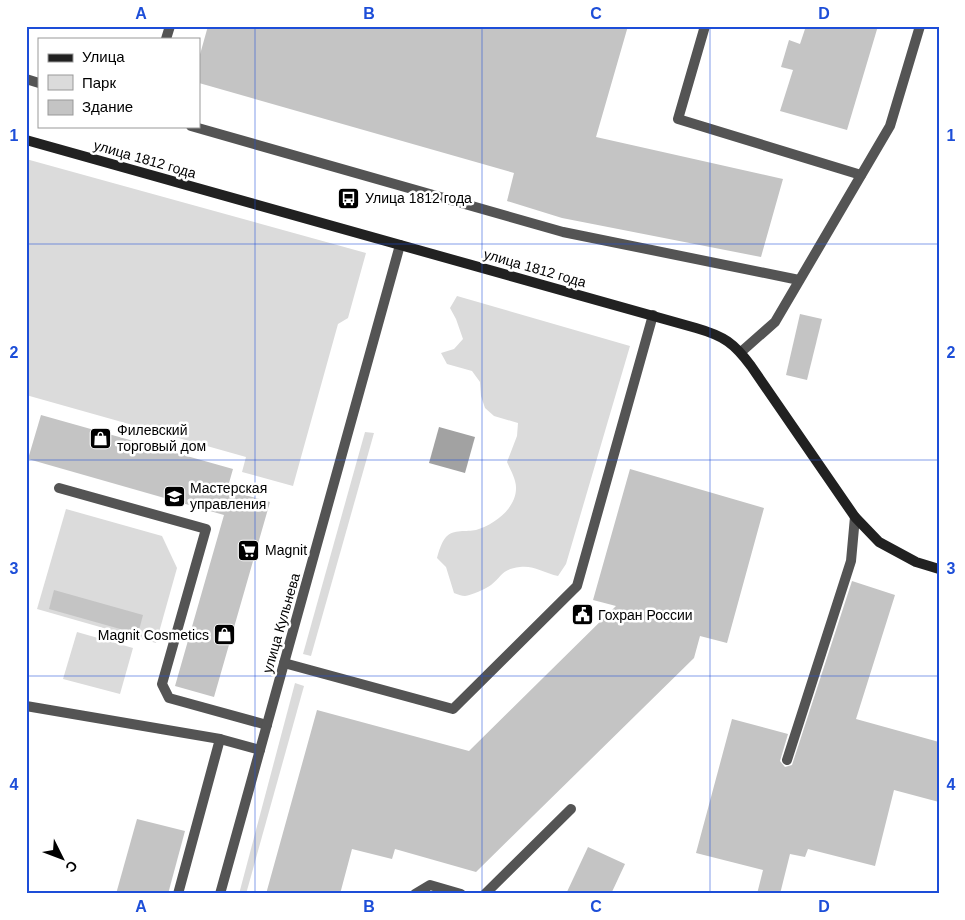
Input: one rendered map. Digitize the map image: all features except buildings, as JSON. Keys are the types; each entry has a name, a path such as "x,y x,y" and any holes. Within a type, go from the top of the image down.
{"street":[{"path":"166,38 170,26"},
{"path":"705,26 678,119 861,176"},
{"path":"740,352 775,322 890,126 920,26"},
{"path":"26,79 38,83"},
{"path":"198,128 563,232 800,280"},
{"name":"улица 1812 года","path":"26,140 711,332 724,338 740,352 855,517 879,542 916,562 939,570"},
{"name":"улица Кульнева","path":"220,894 400,245"},
{"path":"284,663 453,709 577,586 653,316"},
{"path":"59,488 206,530 162,684 169,698 267,725"},
{"path":"787,760 851,561 855,517"},
{"path":"26,706 220,739 260,750"},
{"path":"178,894 220,739"},
{"path":"484,894 571,809"},
{"path":"415,894 430,885 461,894"}],"green space":[{"path":"26,159 366,253 348,318 338,324 293,486 242,472 246,457 26,395"},
{"path":"457,296 630,346 566,564 558,576 530,567 509,569 489,587 465,596 454,593 446,567 437,558 443,542 449,534 483,528 497,520 509,509 515,495 516,484 507,462 517,436 518,423 494,416 485,408 481,396 480,382 472,371 447,364 441,353 454,349 463,339 450,308"},
{"path":"365,432 374,433 311,656 303,654"},
{"path":"66,509 162,536 177,568 156,643 37,609"},
{"path":"77,632 133,648 120,694 63,679"},
{"path":"295,683 304,686 246,894 239,894"}],"shaded area":[{"path":"439,427 475,437 465,473 429,463"}],"place":[{"name":"Улица 1812 года","path":"349,198"},
{"name":"Филевский торговый дом","path":"101,438"},
{"name":"Мастерская управления","path":"174,496"},
{"name":"Magnit","path":"249,550"},
{"name":"Гохран России","path":"582,615"},
{"name":"Magnit Cosmetics","path":"225,635"}]}
